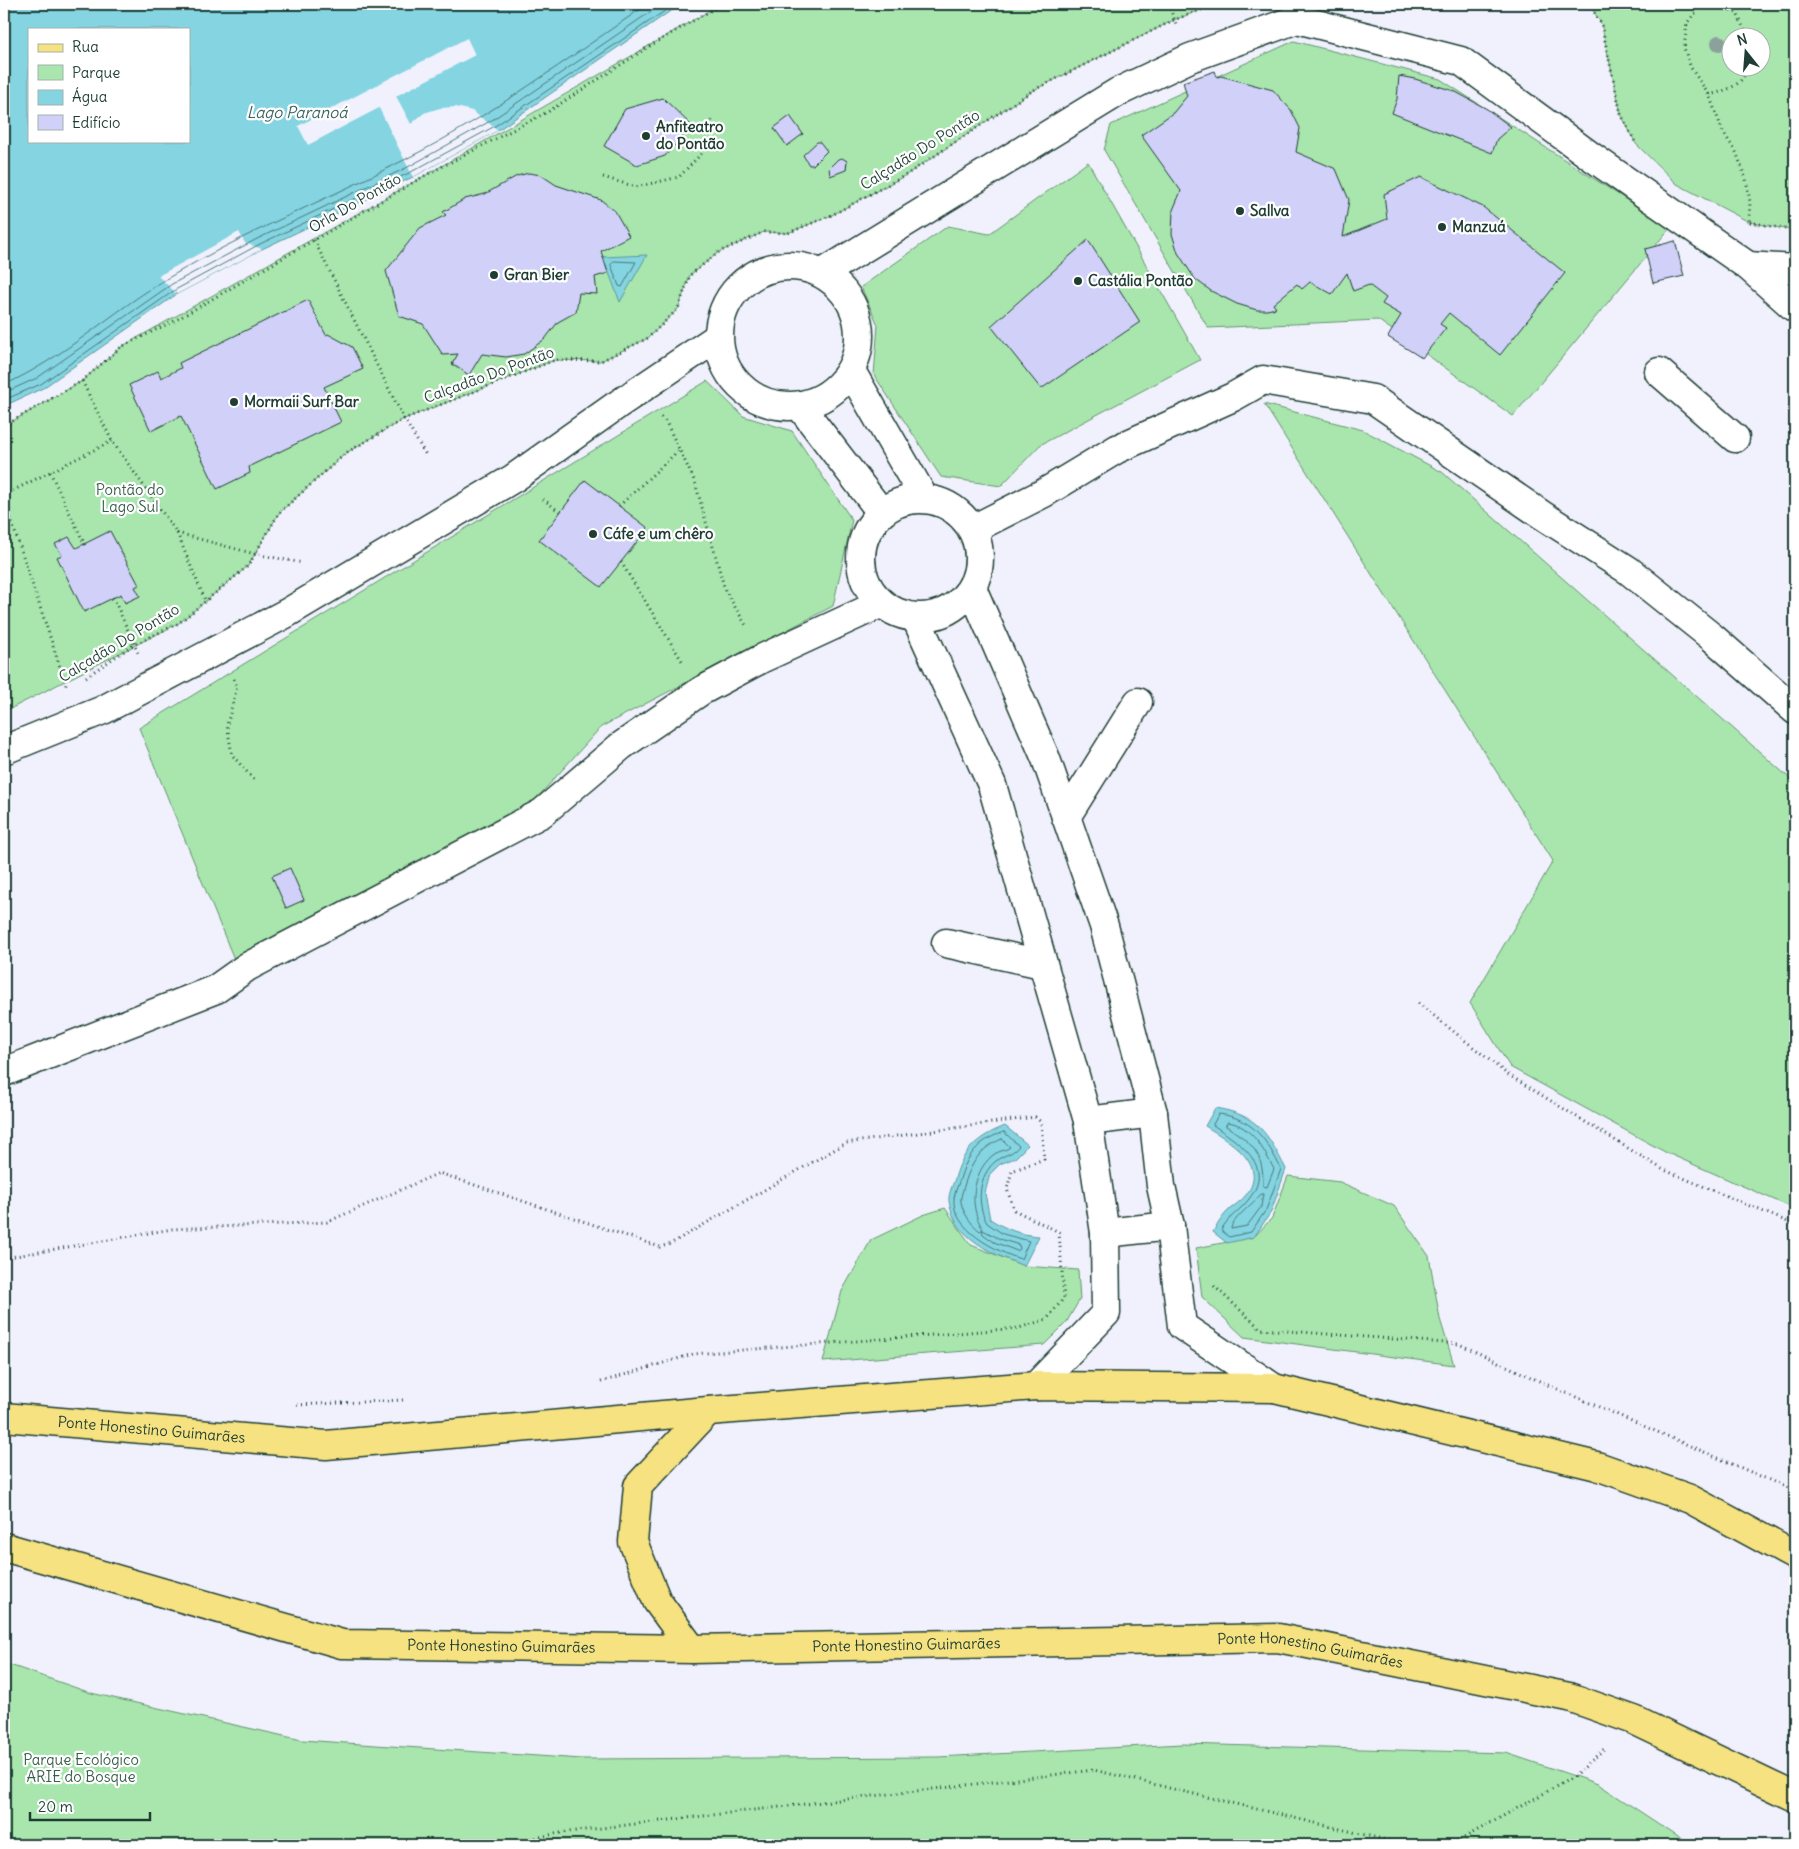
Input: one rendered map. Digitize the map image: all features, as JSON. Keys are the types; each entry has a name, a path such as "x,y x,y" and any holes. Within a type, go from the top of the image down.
{"main road":[{"name":"Ponte Honestino Guimarães","path":"4,1417 326,1445 708,1411 1036,1386 1274,1388 1597,1466 1690,1499 1795,1556"},
{"path":"692,1649 657,1601 633,1542 638,1486 708,1411"},
{"name":"Ponte Honestino Guimarães","path":"4,1547 342,1644 692,1649 1278,1638 1569,1697 1634,1720 1795,1797"}],"lane":[{"path":"823,273 1118,92 1190,58 1297,19 1461,61 1592,157 1748,266 1795,308"},
{"path":"787,265 823,273 850,299 861,335 851,371 829,395 800,406 760,400 729,375 718,337 727,301 752,275 787,265"},
{"path":"1748,266 1795,269"},
{"path":"5,749 103,710 287,613 514,478 718,337"},
{"path":"851,371 924,498"},
{"path":"1659,372 1735,438"},
{"path":"973,529 1044,493 1117,449 1233,398 1263,380 1373,399 1542,515 1628,570 1712,638 1795,710"},
{"path":"800,406 881,512"},
{"path":"924,498 953,508 973,529 980,559 972,588 958,605 938,615 916,618 880,604 862,574 862,541 881,512 901,501 924,498"},
{"path":"972,588 1046,759 1104,926 1152,1113 1161,1186 1170,1226 1182,1326 1274,1388"},
{"path":"4,1072 216,989 248,967 542,813 621,746 701,690 762,658 880,604"},
{"path":"916,618 992,785 1088,1121 1105,1233 1106,1312 1036,1386"},
{"path":"1066,817 1138,702"},
{"path":"946,943 1042,964"},
{"path":"1088,1121 1152,1113"},
{"path":"1105,1233 1170,1226"}],"path":[{"name":"Orla Do Pontão","path":"4,426 82,381 121,347 176,320 426,173 549,112 653,44 722,4"},
{"name":"Calçadão Do Pontão","path":"84,678 134,645 179,623 248,566 280,513 346,453 404,419 555,360 601,360 648,338 678,309 690,275 719,252 764,232 788,233 832,216 906,175 1032,91 1174,20 1217,4"},
{"path":"1589,4 1601,24 1621,114 1636,144 1643,151"},
{"path":"1700,4 1698,10 1687,23 1684,48 1692,68 1709,95 1723,132 1736,152 1746,179 1750,202 1748,266"},
{"path":"1718,4 1719,7 1737,13 1744,28"},
{"path":"1709,95 1732,89 1742,78"},
{"path":"603,177 636,187 679,177 701,154 713,116"},
{"path":"1741,221 1795,231"},
{"path":"314,240 404,419 426,455"},
{"path":"82,381 112,441 177,533 205,600"},
{"path":"660,415 666,422 678,451 695,482 725,590 747,627"},
{"path":"79,720 4,497 112,441"},
{"path":"620,506 678,451"},
{"path":"50,472 86,545"},
{"path":"177,533 256,554 310,564"},
{"path":"621,562 701,690"},
{"path":"113,597 134,645 156,683"},
{"path":"230,671 237,687 228,725 232,755 254,780"},
{"name":"Calçadão Do Pontão","path":"58,693 76,684"},
{"path":"1418,1002 1507,1074 1662,1168 1795,1225"},
{"path":"4,1258 172,1229 327,1222 439,1173 660,1247 670,1244 846,1143 1035,1117 1041,1122 1044,1159 1012,1171 1007,1189 1014,1210 1059,1232 1064,1298 1047,1319 1019,1328 693,1354 592,1385"},
{"path":"1208,1280 1261,1329 1459,1344 1548,1385 1795,1491"},
{"path":"295,1405 405,1400"},
{"path":"1451,1845 1575,1776 1634,1720"},
{"path":"501,1845 569,1832 1094,1770 1407,1845"}],"green space":[{"name":"Pontão do Lago Sul","path":"721,4 1217,4 1174,20 1032,91 906,175 832,215 788,233 764,232 719,252 690,275 678,309 648,338 601,361 555,360 404,419 346,453 279,513 248,566 179,623 4,712 4,426 82,381 121,347 426,175"},
{"path":"1589,4 1795,4 1795,231 1749,222 1677,184 1636,144 1621,114 1601,23"},
{"path":"1294,41 1440,79 1670,228 1513,416 1378,320 1208,328 1104,150 1111,125"},
{"path":"1088,162 1200,360 1040,445 1001,486 941,477 874,375 878,325 861,287 948,226 989,234"},
{"path":"707,381 743,416 792,431 852,520 833,606 601,727 536,799 236,964 139,728"},
{"path":"1264,404 1363,430 1442,472 1795,783 1795,1209 1665,1152 1510,1067 1470,1003 1553,861"},
{"path":"1288,1176 1340,1182 1394,1206 1429,1256 1440,1319 1454,1365 1244,1337 1202,1297 1196,1248 1254,1237 1272,1218"},
{"path":"945,1208 971,1245 1024,1266 1078,1270 1080,1299 1066,1323 1044,1345 823,1362 842,1291 871,1240 923,1215"},
{"name":"Parque Ecológico ARIE do Bosque","path":"4,1663 91,1693 302,1740 582,1759 938,1757 1182,1744 1506,1753 1598,1784 1691,1845 4,1845"}],"water":[{"name":"Lago Paranoá","path":"4,4 686,4 669,12 498,130 413,177 262,249 177,294 43,388 4,406"},
{"path":"647,255 620,302 603,257"},
{"path":"1215,1108 1242,1115 1252,1121 1267,1136 1286,1169 1271,1212 1254,1237 1227,1243 1213,1232 1224,1215 1246,1195 1252,1184 1253,1173 1250,1163 1243,1154 1224,1138 1205,1126"},
{"path":"1005,1126 1028,1145 1015,1158 1000,1164 990,1174 985,1193 990,1219 1013,1231 1039,1236 1024,1266 988,1250 967,1235 952,1214 949,1201 950,1191 959,1166 968,1150 988,1134"}],"pier":[{"path":"467,38 475,55 396,96 411,124 424,113 440,108 456,107 472,111 498,130 413,177 379,108 308,145 298,126"},
{"path":"239,232 245,243 262,249 177,294 158,276"}],"building":[{"path":"1215,71 1217,77 1221,76 1273,90 1291,110 1300,128 1296,152 1336,169 1349,200 1343,237 1387,219 1384,194 1421,177 1483,207 1565,273 1500,355 1449,313 1440,324 1446,328 1422,358 1388,337 1401,315 1382,304 1386,298 1369,285 1353,291 1347,273 1332,294 1310,282 1302,289 1297,284 1273,304 1276,308 1267,310 1257,310 1237,304 1211,291 1195,279 1178,253 1172,234 1173,210 1181,191 1141,135 1173,113 1187,96 1183,82"},
{"path":"1399,76 1454,91 1487,109 1511,127 1497,139 1492,153 1392,113 1397,99"},
{"name":"Anfiteatro do Pontão","path":"663,98 692,126 665,156 637,165 604,146 625,109"},
{"path":"790,116 803,134 787,146 774,128"},
{"path":"817,142 820,142 827,151 813,165 809,165 803,155"},
{"path":"842,158 847,161 846,170 830,176 829,168 838,159"},
{"name":"Gran Bier","path":"529,173 541,175 556,185 601,200 615,211 629,236 601,251 608,273 595,277 597,294 579,293 576,312 558,322 545,339 524,354 506,357 482,354 469,375 452,364 458,354 443,355 423,324 399,316 386,271 420,228 446,215 443,212 465,199 485,194 517,176"},
{"name":"Castália Pontão","path":"1088,240 1140,322 1041,389 991,326"},
{"path":"1675,241 1684,276 1653,283 1645,249"},
{"name":"Mormaii Surf Bar","path":"308,300 326,335 328,334 352,347 363,369 324,387 341,422 252,465 249,467 250,473 217,489 181,416 151,431 129,385 158,371 161,378 181,368 179,363"},
{"name":"Cáfe e um chêro","path":"585,480 648,528 601,587 539,540"},
{"path":"110,531 139,585 135,587 140,596 125,603 121,594 84,612 57,557 62,555 55,544 69,537 76,548"},
{"path":"290,868 304,900 286,908 272,876"}],"place":[{"name":"Anfiteatro do Pontão","path":"646,136"},
{"name":"Sallva","path":"1240,211"},
{"name":"Manzuá","path":"1442,227"},
{"name":"Gran Bier","path":"494,275"},
{"name":"Castália Pontão","path":"1078,281"},
{"name":"Mormaii Surf Bar","path":"234,402"},
{"name":"Cáfe e um chêro","path":"593,534"}]}
